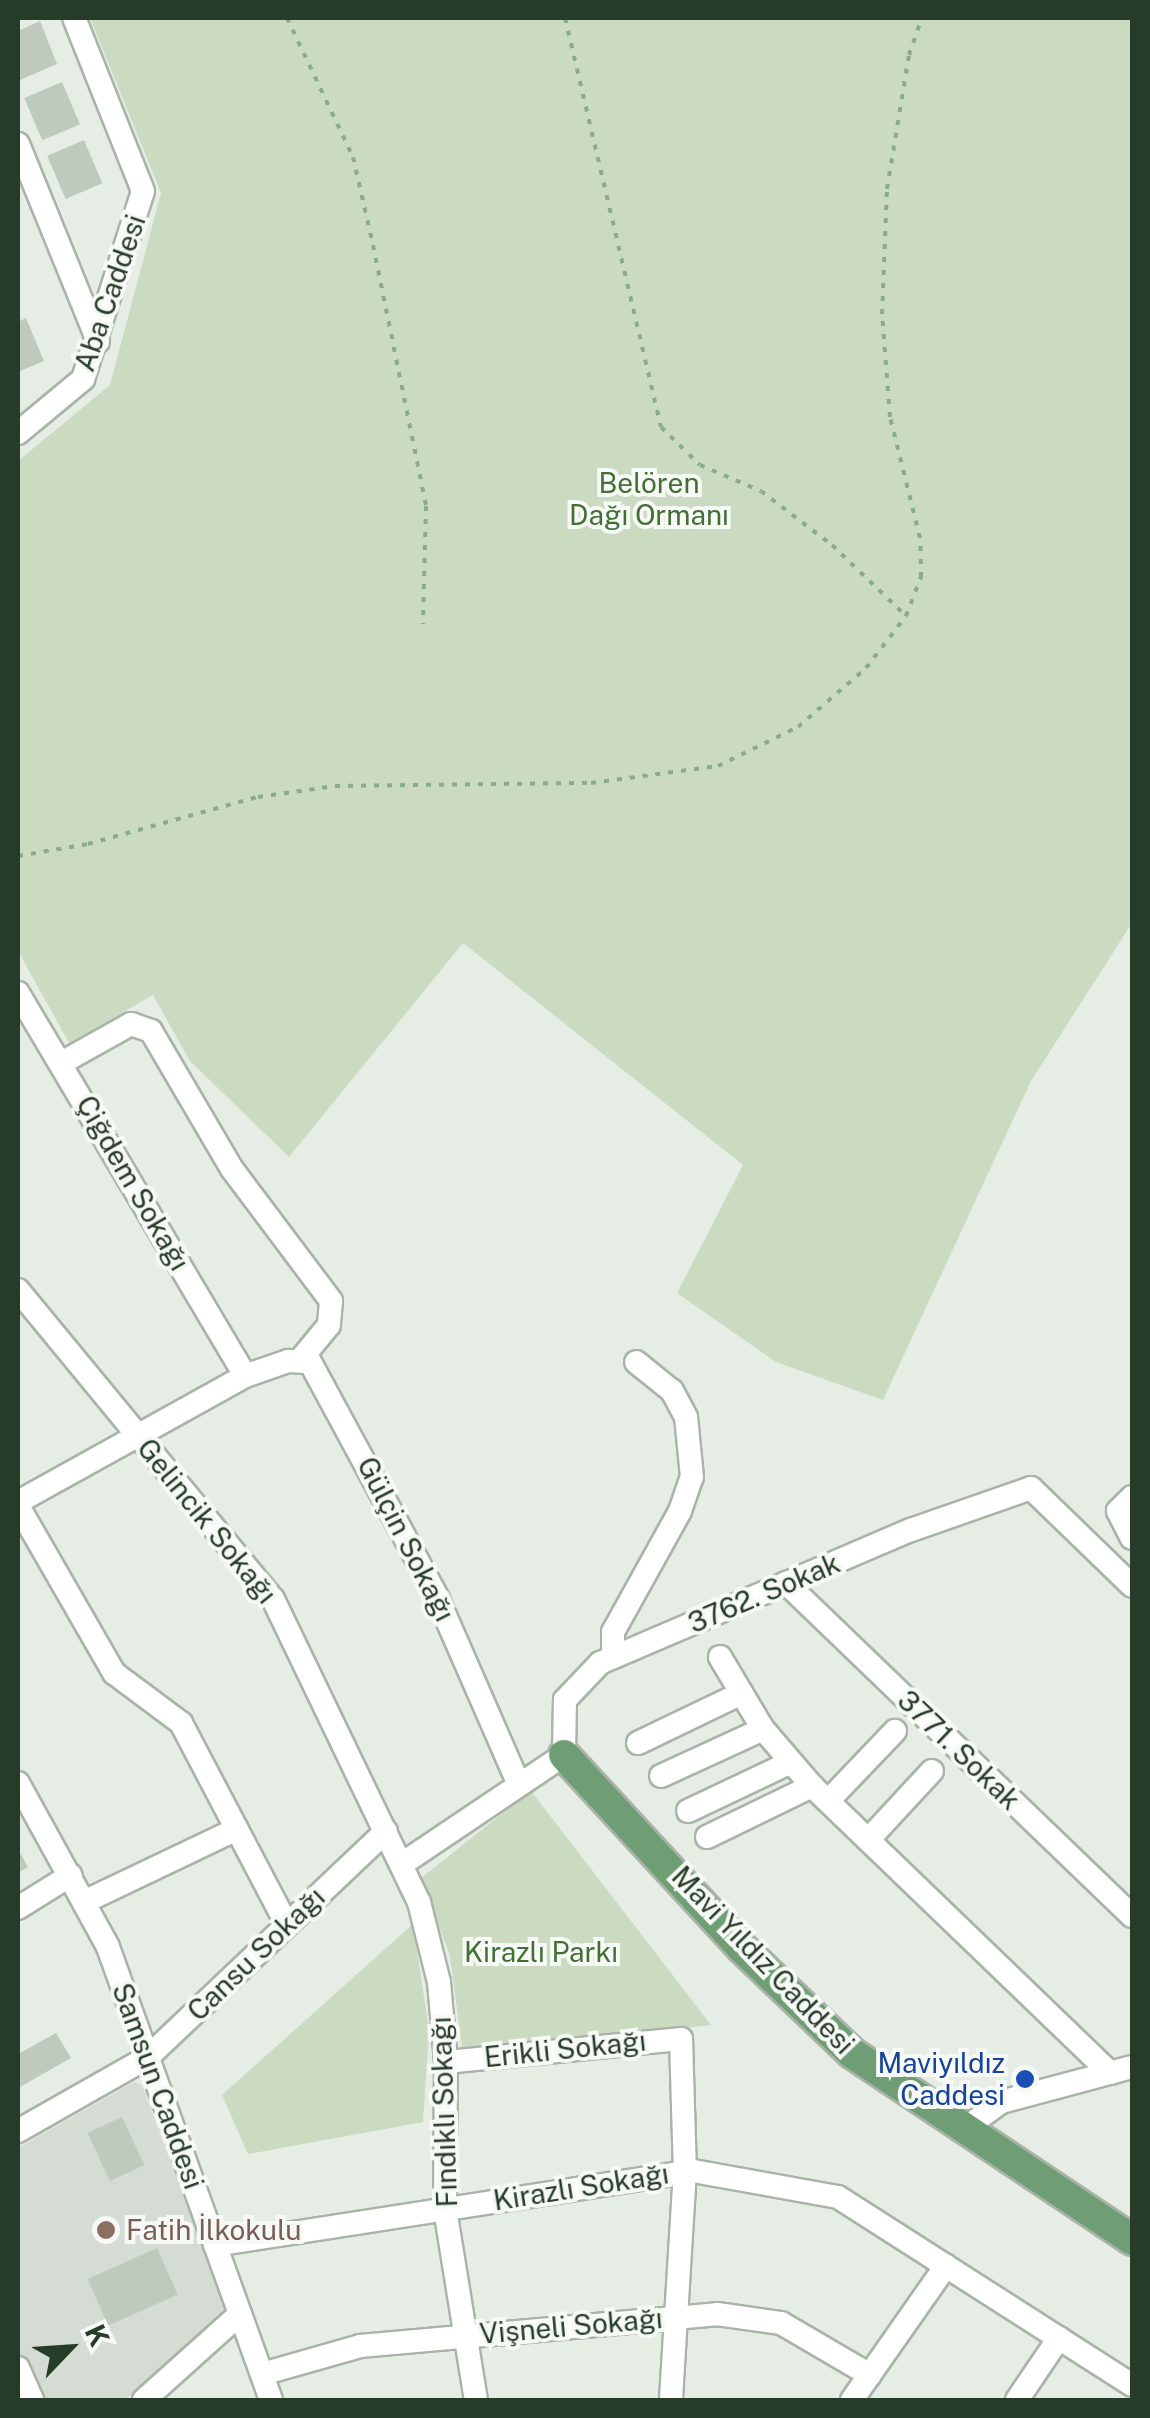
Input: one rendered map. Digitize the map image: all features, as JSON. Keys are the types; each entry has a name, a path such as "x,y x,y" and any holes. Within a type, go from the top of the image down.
{"main road":[{"name":"Mavi Yıldız Caddesi","path":"564,1755 742,1948 852,2053 1132,2240"}],"street":[{"name":"Aba Caddesi","path":"18,433 83,379 144,191 74,18"},
{"path":"18,144 98,341"},
{"name":"Çiğdem Sokağı","path":"18,993 63,1062 245,1376"},
{"path":"63,1062 131,1024 151,1031 232,1169 331,1302 330,1325 301,1359 245,1376 18,1504 114,1673 180,1724 287,1925"},
{"name":"Gelincik Sokağı","path":"18,1290 277,1606 386,1830"},
{"name":"Gülçin Sokağı","path":"301,1359 320,1370 437,1597 519,1786"},
{"path":"613,1658 613,1632 680,1511 692,1477 686,1417 672,1392 636,1362"},
{"name":"3762. Sokak","path":"564,1755 565,1700 578,1679 613,1658 786,1583 1031,1488 1132,1586"},
{"path":"1132,1497 1118,1512 1132,1538"},
{"name":"3771. Sokak","path":"786,1583 1132,1916"},
{"path":"720,1656 763,1729 820,1794 1121,2070"},
{"path":"638,1744 742,1693"},
{"path":"662,1776 763,1729"},
{"path":"707,1837 820,1794 894,1731"},
{"path":"402,1864 564,1755"},
{"path":"688,1810 791,1762"},
{"path":"868,1840 932,1770"},
{"name":"Samsun Caddesi","path":"18,1783 86,1901 148,2057 271,2400"},
{"path":"86,1901 236,1829"},
{"name":"Fındıklı Sokağı","path":"386,1830 434,1950 446,2062 445,2209 476,2400"},
{"name":"Cansu Sokağı","path":"18,2131 148,2057 386,1830"},
{"path":"18,1908 71,1875"},
{"name":"Erikli Sokağı","path":"446,2062 681,2039 684,2170 671,2400"},
{"path":"963,2130 1001,2102 1121,2070"},
{"name":"Kirazlı Sokağı","path":"215,2245 684,2170 838,2197 1132,2385"},
{"path":"852,2400 946,2266"},
{"path":"144,2400 240,2314"},
{"name":"Vişneli Sokağı","path":"262,2374 343,2350 465,2335 676,2318 768,2319 870,2374"},
{"path":"1018,2400 1059,2338"},
{"path":"18,2368 32,2400"}],"path":[{"path":"287,18 353,158 373,245 426,506 423,624"},
{"path":"565,18 661,426 700,465 761,491 832,545 906,616"},
{"path":"18,856 88,844 258,796 335,786 591,783 718,766 798,726 866,668 906,616 921,577 920,538 890,416 882,314 887,189 909,55 922,18"}],"shaded area":[{"name":"Fatih İlkokulu","path":"134,2082 142,2085 226,2312 125,2400 39,2400 18,2349 18,2148"}],"green space":[{"name":"Belören Dağı Ormanı","path":"90,18 1132,18 1132,923 1031,1081 883,1400 776,1362 677,1293 743,1165 463,943 289,1157 190,1061 153,995 69,1043 18,951 18,461 110,385 161,193"},
{"name":"Kirazlı Parkı","path":"531,1791 711,2025 463,2055 450,1956 421,1878"},
{"name":"Kirazlı Parkı","path":"413,1924 429,2030 423,2122 248,2154 222,2095"}],"building":[{"path":"40,21 57,64 20,80 18,31"},
{"path":"62,82 80,124 42,140 24,98"},
{"path":"84,140 102,183 66,199 47,156"},
{"path":"26,318 44,361 18,372 18,322"},
{"path":"18,1849 28,1867 18,1873"},
{"path":"56,2033 71,2058 18,2088 18,2054"},
{"path":"122,2117 144,2165 110,2181 88,2133"},
{"path":"157,2248 178,2295 108,2326 88,2279"}],"place":[{"name":"Maviyıldız Caddesi","path":"1025,2079"},
{"name":"Fatih İlkokulu","path":"106,2230"}]}
